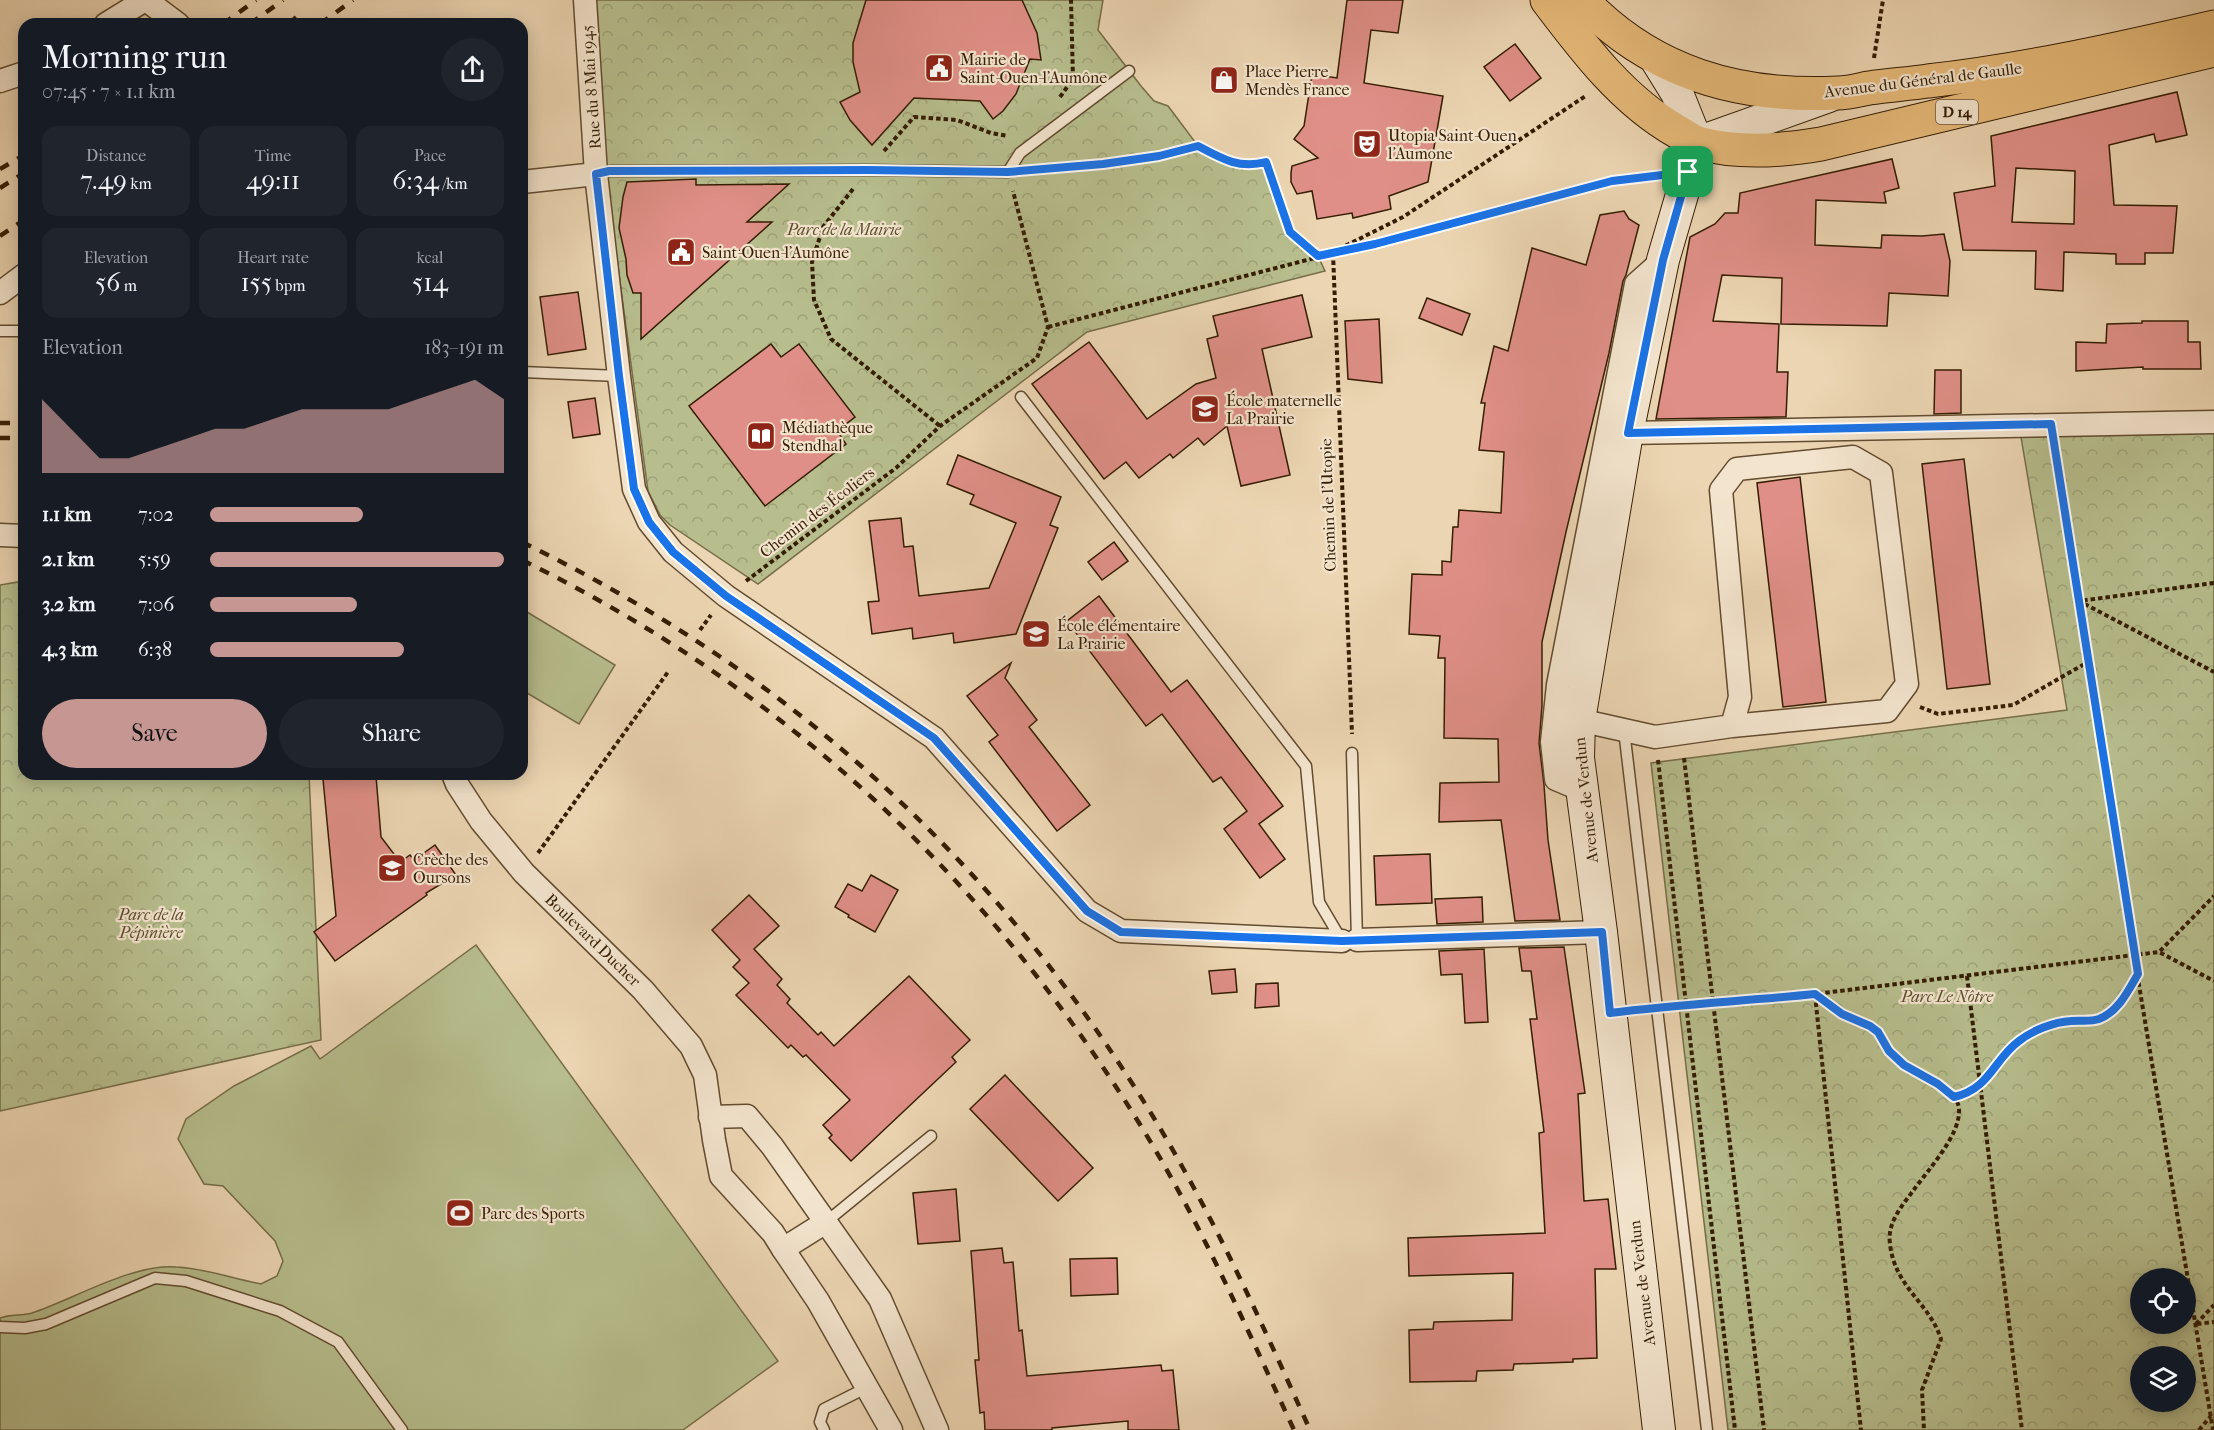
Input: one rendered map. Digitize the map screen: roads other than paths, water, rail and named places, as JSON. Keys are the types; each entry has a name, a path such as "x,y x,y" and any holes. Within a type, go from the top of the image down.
{"main road":[{"name":"Avenue du Général de Gaulle","path":"1547,0 1610,77 1693,157 1783,150 1821,144 2214,51"},
{"name":"Avenue du Général de Gaulle","path":"1582,0 1619,34 1656,59 1711,81 1784,93 1855,91 2051,64 2214,27"},
{"path":"1656,59 1677,93 1693,157"},
{"name":"D 14","path":"1693,157 1784,110 1855,91"},
{"name":"Avenue de Verdun","path":"1659,1430 1602,932 1578,758 1579,720 1628,433 1663,260 1693,157"}],"street":[{"path":"116,18 145,0 170,18"},
{"name":"Rue du 8 Mai 1945","path":"585,0 596,174 634,489 649,522 673,552 726,596 934,738 1087,911 1121,932 1350,940 1602,932"},
{"path":"0,81 18,75"},
{"path":"528,181 596,174"},
{"path":"1582,790 1556,779 1552,742 1558,686 1636,284 1663,260"},
{"path":"0,294 18,280"},
{"path":"1628,433 2214,422"},
{"path":"1579,720 1655,737 1732,726 1887,711 1907,684 1881,473 1853,457 1737,469 1721,490 1740,697 1732,726"},
{"path":"0,535 18,536"},
{"name":"Boulevard Ducher","path":"455,780 482,821 524,873 643,990 691,1046 705,1076 721,1176 773,1233 818,1301 891,1430"},
{"path":"710,1117 747,1116 772,1146 880,1299 937,1430"},
{"path":"783,1249 826,1222"}],"lane":[{"path":"596,174 609,171 1008,172 1020,153 1129,71"},
{"path":"0,331 18,331"},
{"path":"528,372 619,376"},
{"path":"1020,397 1306,766 1319,902 1350,940"},
{"path":"1624,730 1707,1430"},
{"path":"1350,940 1352,753"},
{"path":"826,1222 931,1136"},
{"path":"0,1327 25,1328 46,1324 155,1278 186,1281 280,1311 338,1342 402,1430"},
{"path":"824,1430 820,1422 824,1409 866,1388"}],"railway":[{"path":"231,18 256,0"},
{"path":"258,18 283,0"},
{"path":"328,18 353,0"},
{"path":"0,169 18,158"},
{"path":"0,188 18,177"},
{"path":"0,236 18,224"},
{"path":"0,423 18,423"},
{"path":"0,438 18,438"},
{"path":"528,545 615,591 703,645 785,704 863,768 936,837 1004,911 1068,991 1155,1119 1226,1250 1310,1430"},
{"path":"528,563 618,612 709,669 795,732 875,800 949,874 1019,954 1084,1040 1144,1131 1205,1241 1294,1430"}],"place":[{"name":"Mairie de Saint-Ouen-l'Aumône","path":"939,68"},
{"name":"Place Pierre Mendès France","path":"1224,80"},
{"name":"Utopia Saint-Ouen l'Aumone","path":"1367,144"},
{"name":"Saint-Ouen-l'Aumône","path":"681,252"},
{"name":"École maternelle La Prairie","path":"1205,409"},
{"name":"Médiathèque Stendhal","path":"761,436"},
{"name":"École élémentaire La Prairie","path":"1036,634"},
{"name":"Crèche des Oursons","path":"392,868"},
{"name":"Parc des Sports","path":"460,1213"}],"park label":[{"name":"Parc de la Mairie","path":"844,229"},
{"name":"Parc de la Pépinière","path":"151,923"},
{"name":"Parc Le Nôtre","path":"1947,996"}]}
